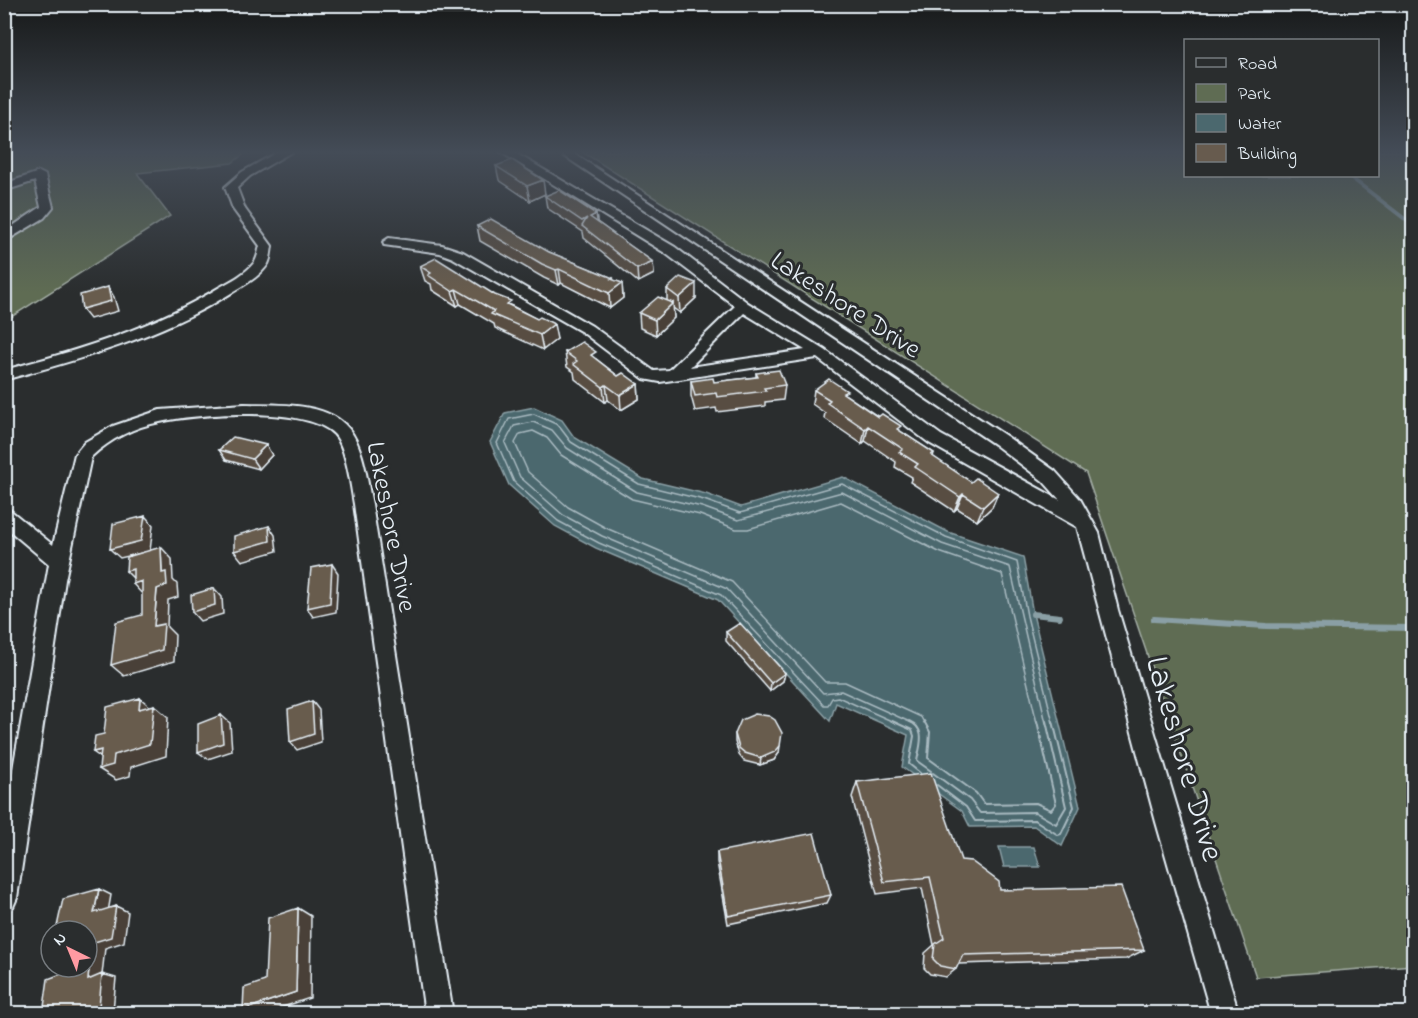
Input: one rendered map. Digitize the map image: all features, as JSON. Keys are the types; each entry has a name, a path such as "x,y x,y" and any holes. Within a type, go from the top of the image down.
{"street":[{"path":"4,238 40,215 47,207 45,199"},
{"path":"4,375 112,345 148,331 215,297 247,276 263,261 266,246 233,199"},
{"name":"Lakeshore Drive","path":"584,199 670,250 743,306 820,353 935,439 1084,522"},
{"name":"Lakeshore Drive","path":"635,199 1000,440 1048,476 1074,504 1090,532 1108,610 1164,811 1225,1014"},
{"name":"Lakeshore Drive","path":"388,243 442,249 459,255 586,329 649,375 660,377 820,353"},
{"name":"Lakeshore Drive","path":"674,374 743,306"},
{"name":"Lakeshore Drive","path":"4,898 59,561 82,454 96,441 125,427 162,416 203,411 267,410 325,419 345,435 363,504 439,1014"},
{"path":"4,515 59,561"}],"green space":[{"path":"5,199 157,199 170,216 5,321"},
{"path":"656,199 1413,199 1413,965 1256,977 1086,473"}],"water":[{"path":"534,407 562,420 574,437 643,479 706,494 741,507 843,477 948,532 1023,557 1033,614 1080,807 1062,846 1034,826 970,827 962,811 902,767 908,735 836,703 830,721 718,600 596,548 555,526 509,485 490,442 505,413"},
{"path":"999,847 1034,847 1040,867 1004,867"}],"building":[{"path":"549,199 572,199 596,214 590,217 653,262 637,269 582,226 587,218 582,221"},
{"path":"491,219 549,252 622,283 609,293 559,269 556,270 542,264 477,226"},
{"path":"436,258 495,295 511,301 507,304 537,319 540,317 554,324 540,335 491,314 494,311 456,289 452,291 428,275 431,273 420,266"},
{"path":"680,277 696,283 679,298 667,289"},
{"path":"108,287 111,301 82,309 80,295"},
{"path":"658,297 673,303 655,320 639,313"},
{"path":"582,342 596,352 591,355 618,376 623,373 638,384 620,395 606,385 603,387 573,364 577,361 565,352"},
{"path":"779,370 785,385 764,388 766,391 717,397 716,393 695,396 691,381 713,378 714,382 758,377 756,373"},
{"path":"829,379 847,391 843,393 878,417 882,414 901,426 897,429 934,453 931,455 971,482 976,478 998,493 983,507 963,494 960,497 915,467 918,464 899,452 903,449 868,426 865,429 827,403 830,400 814,390"},
{"path":"233,437 266,445 252,459 219,450"},
{"path":"145,516 141,541 110,549 113,524"},
{"path":"269,526 270,541 234,551 234,536"},
{"path":"161,547 162,573 166,572 167,585 157,589 154,626 164,624 162,650 111,665 116,622 142,615 142,581 133,584 133,569 126,571 127,557"},
{"path":"332,564 330,603 307,608 311,568"},
{"path":"214,588 215,605 192,612 191,595"},
{"path":"740,623 785,673 771,683 726,632"},
{"path":"140,698 139,709 154,705 150,744 114,755 113,765 99,769 101,750 93,752 95,736 104,734 107,707"},
{"path":"312,701 314,734 290,742 288,709"},
{"path":"755,714 769,716 775,720 782,733 780,746 775,752 761,758 745,753 739,748 735,734 741,720"},
{"path":"221,715 223,743 198,752 198,724"},
{"path":"931,773 961,860 971,861 999,882 1000,890 1121,887 1144,950 963,955 956,969 940,966 933,959 935,944 944,938 930,877 884,882 857,782"},
{"path":"814,833 831,895 728,916 717,852"},
{"path":"99,889 94,913 116,906 111,937 99,941 99,919 59,919 63,899"},
{"path":"298,908 296,992 243,1010 244,988 265,981 268,918"},
{"path":"102,974 99,1007 84,1014 43,1014 48,979 99,979 99,975"}],"waterway":[{"path":"1378,199 1414,226"},
{"path":"1033,614 1060,617"},
{"path":"1154,619 1266,626 1414,628"}]}
